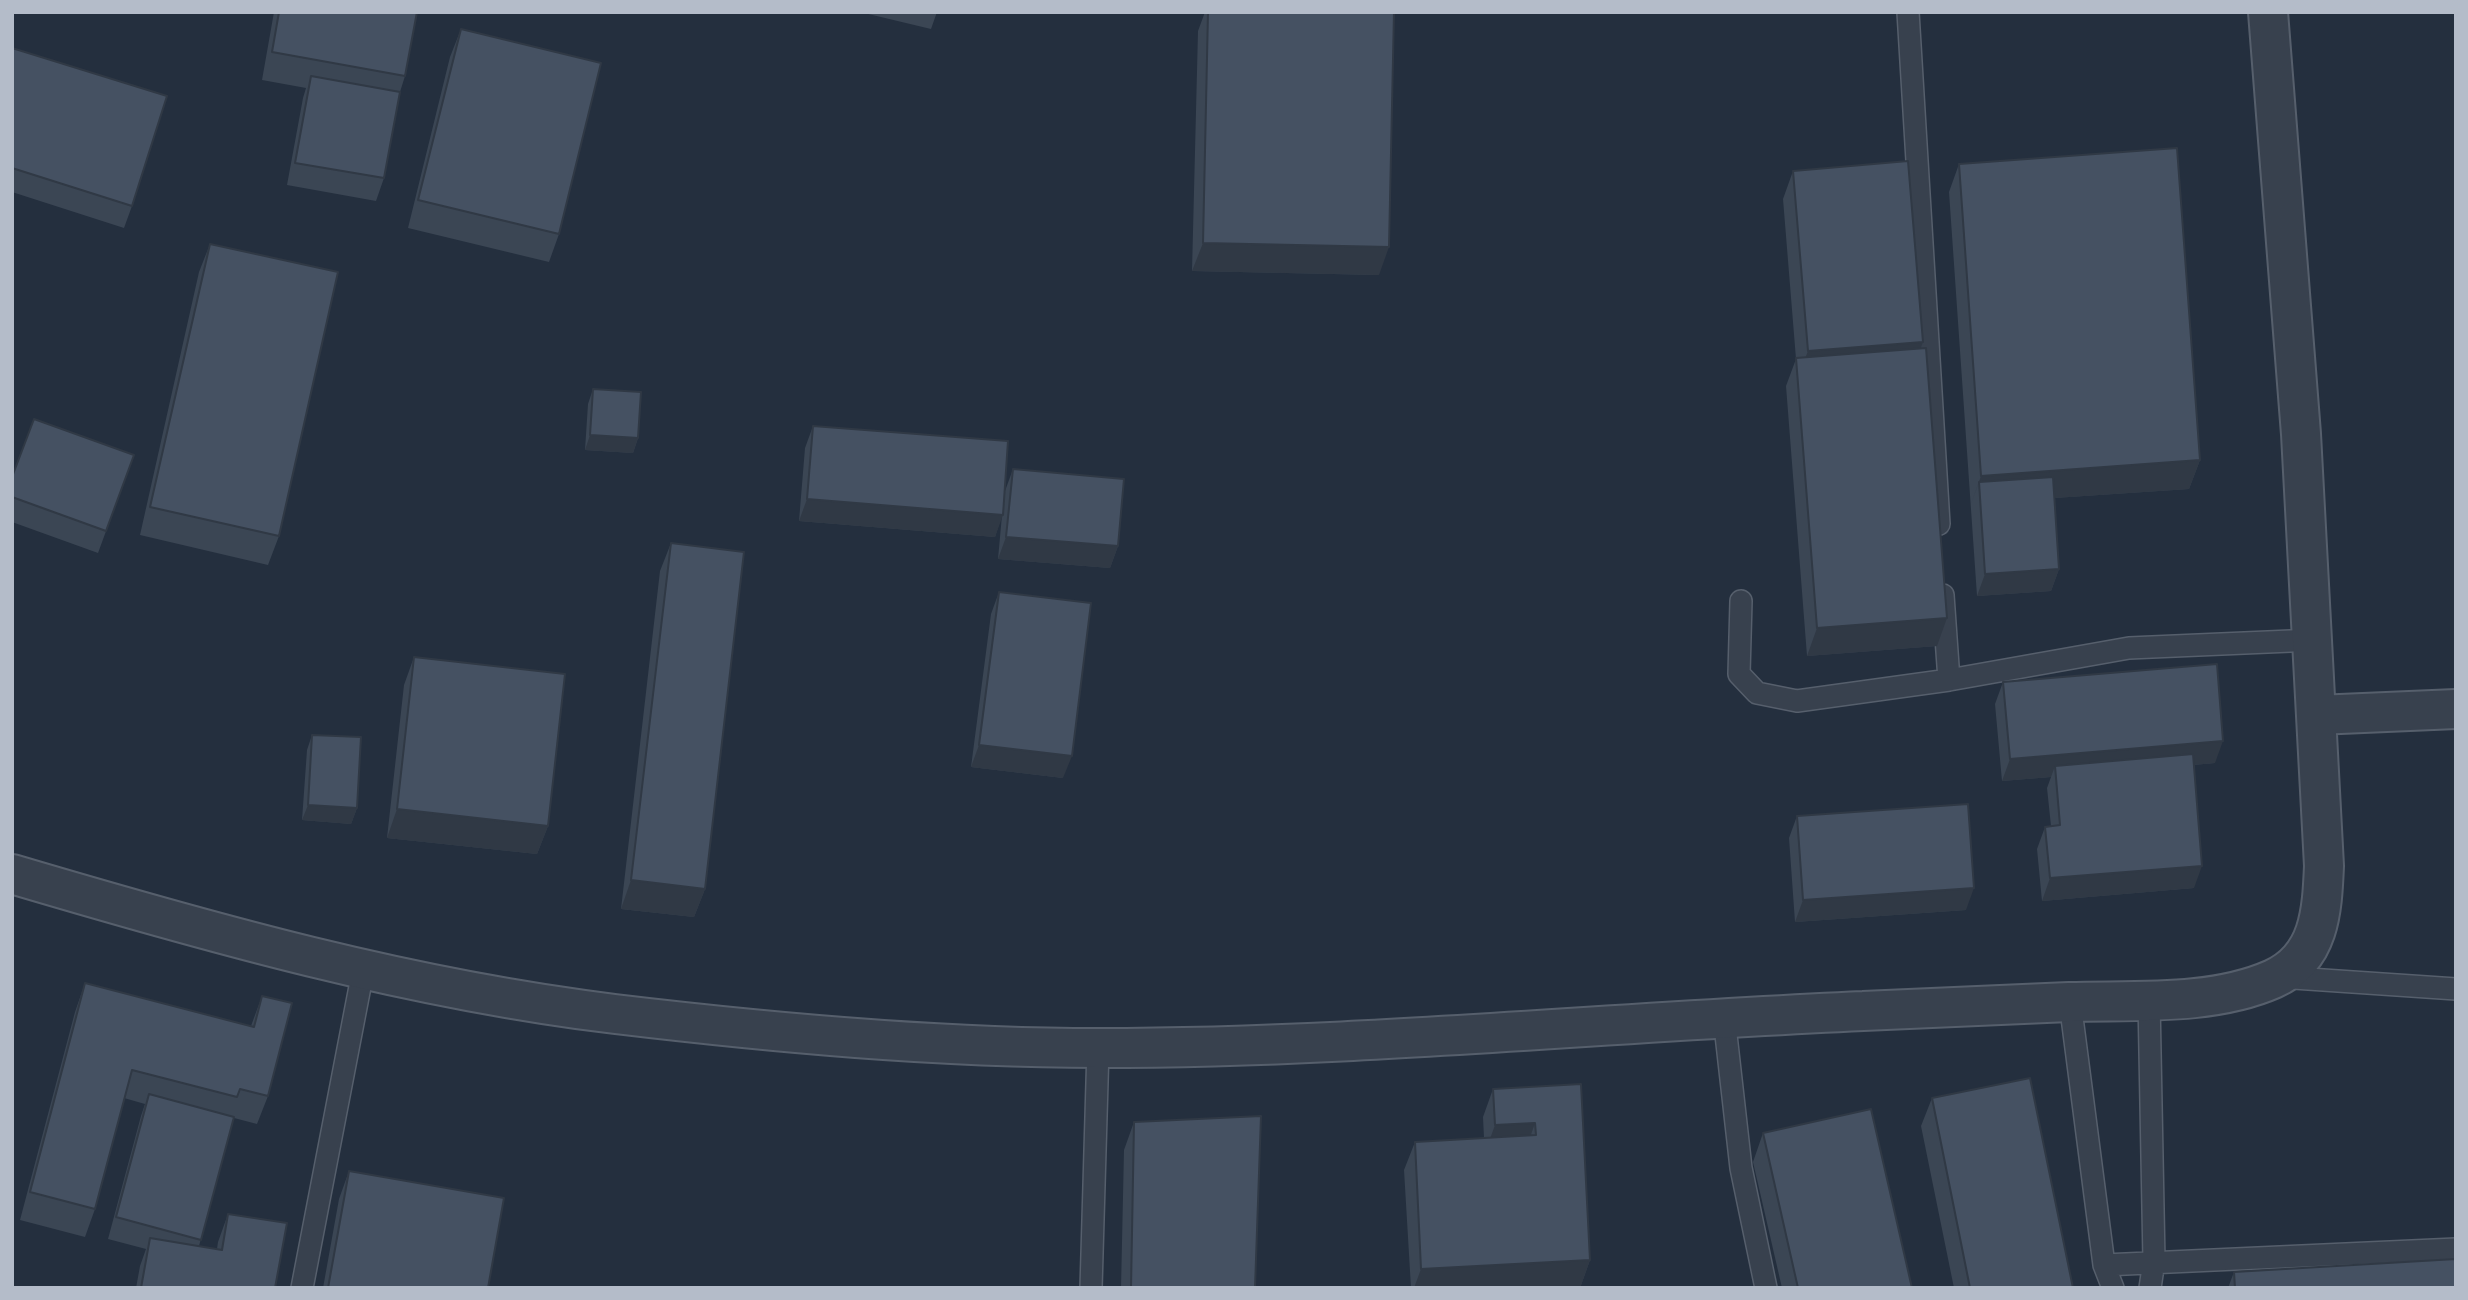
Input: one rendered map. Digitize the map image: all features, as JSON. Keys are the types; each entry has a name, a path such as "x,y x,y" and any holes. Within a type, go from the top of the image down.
{"street":[{"path":"12,874 196,929 363,971 490,998 620,1015 986,1045 1098,1048 1249,1045 1724,1017 2149,1000 2231,993 2279,977 2308,952 2321,920 2324,866 2314,640 2268,12"},
{"path":"2318,715 2456,709"}],"lane":[{"path":"1908,12 1940,541"},
{"path":"1942,569 1949,680"},
{"path":"1741,601 1739,674 1756,693 1797,701 1949,680 2129,648 2314,640"},
{"path":"302,1288 363,971"},
{"path":"2279,977 2456,989"},
{"path":"2149,1000 2154,1261 2150,1288"},
{"path":"2070,1002 2104,1265 2113,1288"},
{"path":"1724,1017 1741,1168 1766,1288"},
{"path":"1091,1288 1098,1048"},
{"path":"2104,1265 2456,1249"}],"building":[{"path":"279,12 417,12 405,76 272,52"},
{"path":"1208,12 1394,12 1389,247 1203,243"},
{"path":"461,29 601,63 559,234 418,200"},
{"path":"12,48 167,96 132,206 12,168"},
{"path":"311,76 400,92 384,178 295,163"},
{"path":"2177,148 2200,460 1981,476 1959,164"},
{"path":"1908,161 1923,342 1808,351 1793,171"},
{"path":"210,244 338,272 279,536 150,507"},
{"path":"1926,348 1947,618 1817,628 1796,358"},
{"path":"593,389 641,392 638,438 590,435"},
{"path":"34,419 134,455 106,531 12,497 12,477"},
{"path":"813,426 1008,441 1003,515 807,499"},
{"path":"1013,469 1124,479 1118,546 1006,537"},
{"path":"2053,477 2059,569 1985,574 1979,482"},
{"path":"671,543 744,552 705,889 631,880"},
{"path":"999,592 1091,603 1072,756 979,745"},
{"path":"414,657 565,674 548,826 397,809"},
{"path":"2217,664 2223,741 2010,759 2003,682"},
{"path":"312,735 361,737 357,808 308,805"},
{"path":"2193,754 2202,866 2050,878 2045,827 2060,825 2055,766"},
{"path":"1968,804 1974,888 1803,900 1797,816"},
{"path":"85,983 254,1027 262,996 292,1003 268,1096 240,1089 237,1097 132,1070 95,1209 30,1192"},
{"path":"2030,1078 2073,1288 1970,1288 1932,1098"},
{"path":"1581,1084 1590,1260 1421,1269 1415,1142 1536,1135 1535,1123 1495,1125 1493,1089"},
{"path":"149,1094 234,1117 201,1240 116,1217"},
{"path":"1871,1109 1912,1288 1798,1288 1763,1133"},
{"path":"1261,1116 1255,1288 1131,1288 1134,1122"},
{"path":"349,1171 504,1198 488,1288 328,1288"},
{"path":"228,1214 287,1223 275,1288 141,1288 150,1238 222,1250"},
{"path":"2456,1259 2456,1288 2235,1288 2234,1272"}]}
